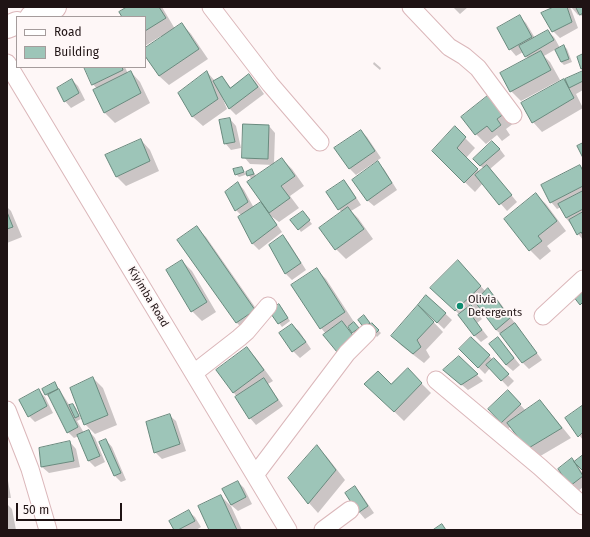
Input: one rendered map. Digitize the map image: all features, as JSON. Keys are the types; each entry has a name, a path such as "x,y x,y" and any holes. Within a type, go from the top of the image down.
{"main road":[{"path":"33,16 55,7"}],"street":[{"path":"211,7 270,84 320,142"},
{"path":"411,7 449,47 464,56 478,68 513,115"},
{"name":"Kiyimba Road","path":"7,63 288,530"},
{"path":"543,316 583,279"},
{"path":"194,373 247,331 268,306"},
{"path":"255,475 347,353 367,333"},
{"path":"436,380 540,467 583,506"},
{"path":"7,410 30,469 48,530"},
{"path":"323,530 350,510"}],"building":[{"path":"127,7 159,7 166,18 146,30 146,16 121,16 119,12"},
{"path":"554,7 567,7 572,22 552,32 541,13"},
{"path":"576,7 583,7 583,13 580,15"},
{"path":"520,15 532,37 509,50 497,28"},
{"path":"182,23 199,49 159,76 146,57 146,47"},
{"path":"548,30 554,40 525,57 519,46"},
{"path":"564,45 569,59 561,62 555,50"},
{"path":"541,51 551,70 510,92 500,73"},
{"path":"583,54 583,68 581,69 577,57"},
{"path":"84,68 122,68 123,70 92,85"},
{"path":"131,71 141,93 104,113 93,90"},
{"path":"207,71 218,99 192,117 178,93"},
{"path":"583,71 583,81 569,88 565,79"},
{"path":"249,74 258,87 229,109 213,81 222,76 230,88"},
{"path":"72,79 79,93 64,102 57,88"},
{"path":"564,79 574,98 532,123 521,103"},
{"path":"490,94 505,113 497,119 501,125 492,132 487,126 475,135 461,117"},
{"path":"230,118 235,142 224,144 219,120"},
{"path":"243,124 269,125 268,159 242,158"},
{"path":"455,126 466,137 457,148 478,169 464,183 432,151"},
{"path":"361,130 375,151 349,169 334,148"},
{"path":"141,139 150,161 116,177 105,155"},
{"path":"492,141 500,149 480,166 473,159"},
{"path":"583,143 583,158 577,146"},
{"path":"282,158 295,176 281,186 290,198 269,213 247,182"},
{"path":"378,161 392,183 367,201 352,180"},
{"path":"487,165 512,195 499,205 475,175"},
{"path":"580,165 583,171 583,186 550,203 541,185"},
{"path":"242,167 244,172 235,175 233,169"},
{"path":"252,169 254,174 247,176 246,172"},
{"path":"344,180 356,198 338,210 326,192"},
{"path":"238,182 248,202 235,211 225,192"},
{"path":"583,191 583,209 566,218 558,204"},
{"path":"536,193 557,221 538,236 542,241 529,251 504,219"},
{"path":"261,202 277,225 252,244 238,217"},
{"path":"348,207 364,229 335,250 319,228"},
{"path":"303,211 310,220 298,230 290,220"},
{"path":"7,212 13,227 7,229"},
{"path":"583,212 583,235 581,232 577,235 569,220"},
{"path":"197,226 255,310 236,323 177,240"},
{"path":"283,235 301,263 285,274 269,245"},
{"path":"182,260 207,302 191,312 166,270"},
{"path":"458,260 481,286 455,311 430,288"},
{"path":"317,268 345,312 320,329 291,285"},
{"path":"488,288 510,318 496,330 475,302"},
{"path":"583,288 583,302 580,305 573,296"},
{"path":"426,295 446,313 437,323 418,305"},
{"path":"279,304 288,318 278,324 269,311"},
{"path":"418,305 434,322 417,340 421,347 413,354 391,336"},
{"path":"471,305 477,312 472,316 482,330 474,336 458,315"},
{"path":"364,315 370,323 364,328 358,320"},
{"path":"342,321 355,338 337,352 323,335"},
{"path":"354,322 359,328 352,333 348,327"},
{"path":"372,323 379,330 374,335 367,328"},
{"path":"515,323 537,353 522,363 500,334"},
{"path":"292,324 306,342 292,352 279,333"},
{"path":"471,337 490,355 478,368 459,349"},
{"path":"498,337 514,358 506,365 489,344"},
{"path":"247,347 264,370 233,393 216,370"},
{"path":"459,356 478,374 461,385 443,370"},
{"path":"494,358 509,374 501,381 486,365"},
{"path":"408,368 422,383 394,412 364,384 378,371 391,384"},
{"path":"93,377 108,415 84,425 70,388"},
{"path":"264,378 278,400 249,419 235,397"},
{"path":"55,382 58,389 45,395 42,389"},
{"path":"39,389 47,406 28,417 19,400"},
{"path":"59,389 78,427 67,433 48,395"},
{"path":"508,390 521,404 501,423 488,409"},
{"path":"540,400 562,428 527,449 507,423"},
{"path":"73,404 79,416 75,418 69,405"},
{"path":"582,406 583,432 578,437 565,418"},
{"path":"170,414 180,444 154,453 146,422"},
{"path":"89,430 100,456 88,461 77,435"},
{"path":"106,439 121,473 114,476 99,442"},
{"path":"70,441 74,461 41,467 39,448"},
{"path":"317,445 336,470 308,504 288,478"},
{"path":"583,455 583,471 574,462"},
{"path":"572,458 583,476 570,486 558,469"},
{"path":"238,481 246,497 231,505 222,489"},
{"path":"355,486 368,506 358,513 345,493"},
{"path":"221,495 237,530 209,530 198,506"},
{"path":"189,510 195,521 178,530 174,530 169,521"},
{"path":"442,524 446,530 433,530"}],"place":[{"name":"Olivia Detergents","path":"460,306"}]}
